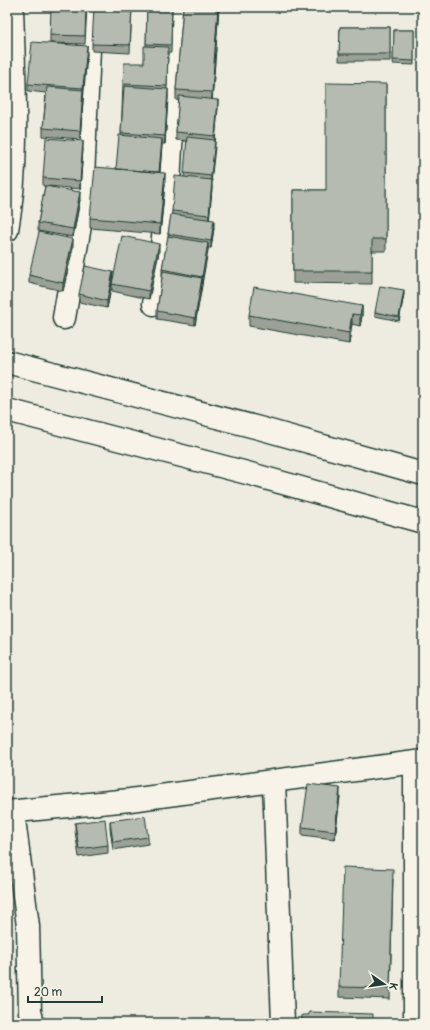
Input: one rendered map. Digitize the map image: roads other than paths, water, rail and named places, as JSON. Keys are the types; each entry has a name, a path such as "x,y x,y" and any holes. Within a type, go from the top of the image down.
{"street":[{"path":"7,230 16,142 12,7"},
{"path":"64,318 81,220 91,7"},
{"path":"154,304 168,200 179,7"},
{"path":"7,362 259,428 423,474"},
{"path":"7,410 247,473 423,522"},
{"path":"33,1023 30,1012 28,926 10,812 130,800 419,761 416,1023"},
{"path":"274,781 283,1023"}]}
